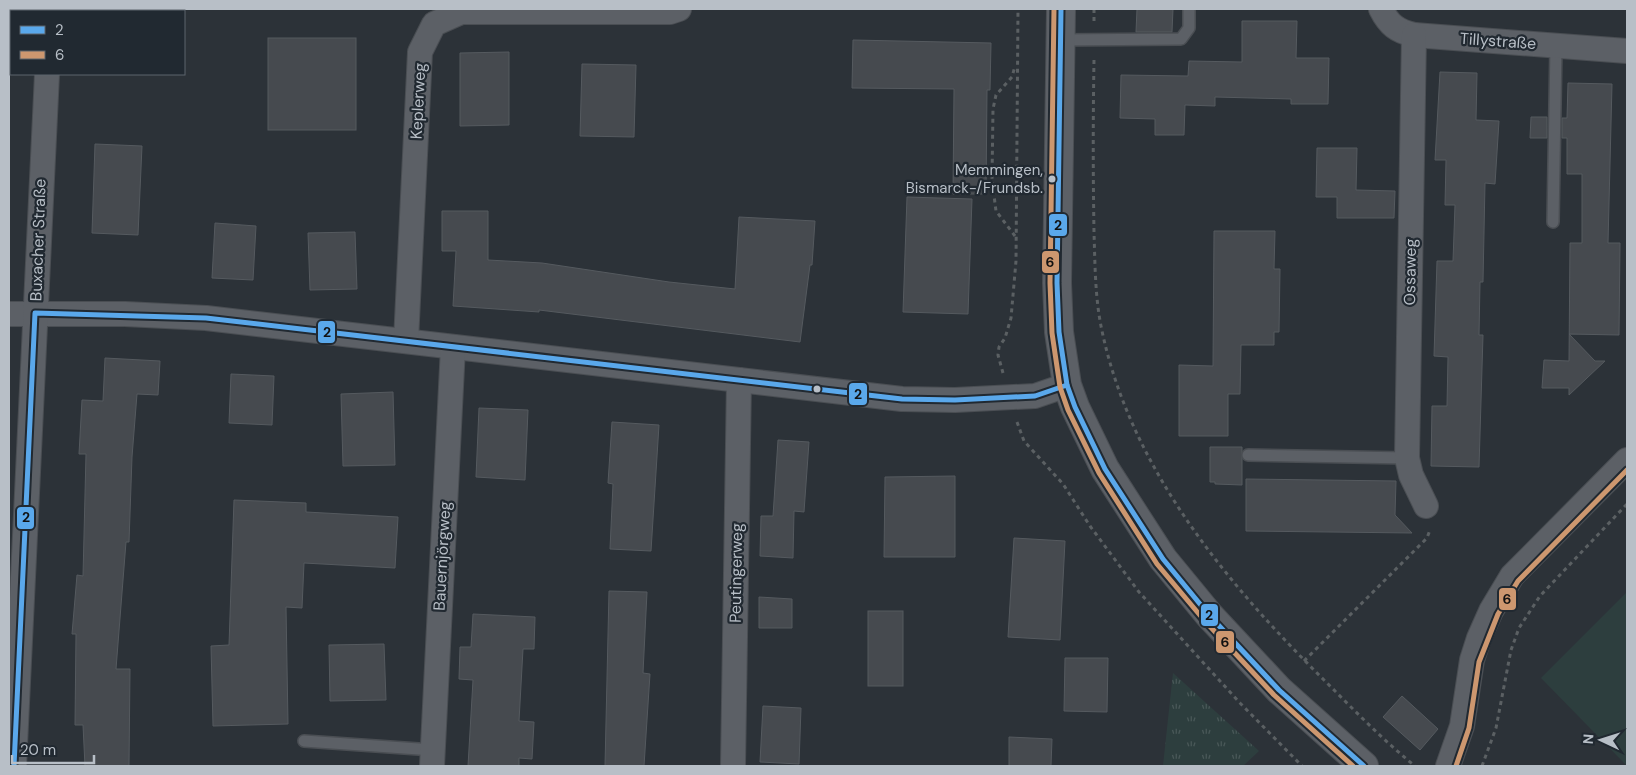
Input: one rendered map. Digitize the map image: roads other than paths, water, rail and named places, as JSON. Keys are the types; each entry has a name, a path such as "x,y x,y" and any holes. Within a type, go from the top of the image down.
{"street":[{"name":"Keplerweg","path":"406,340 420,52 434,24 461,12 670,12 679,9"},
{"path":"1060,9 1057,283 1060,332 1067,385 1075,408 1101,462 1162,559 1209,615 1279,690 1364,766"},
{"name":"Tillystraße","path":"1381,9 1386,19 1398,31 1414,35 1627,51"},
{"name":"Ossaweg","path":"1414,35 1407,458 1411,475 1426,506"},
{"name":"Buxacher Straße","path":"14,766 34,313 47,75"},
{"path":"9,314 125,314 206,318 902,399 955,400 1035,396 1067,385"},
{"name":"Bauernjörgweg","path":"432,758 452,346"},
{"name":"Peutingerweg","path":"733,766 739,380"},
{"path":"1448,766 1462,726 1466,692 1476,645 1502,592 1512,576 1627,460"}],"lane":[{"path":"1060,40 1181,39 1189,28 1189,9"},
{"path":"1553,222 1556,46"},
{"path":"1248,455 1407,458"},
{"path":"304,741 432,758"}],"place":[{"name":"Memmingen, Bismarck-/Frundsb.","path":"1052,179"}]}
